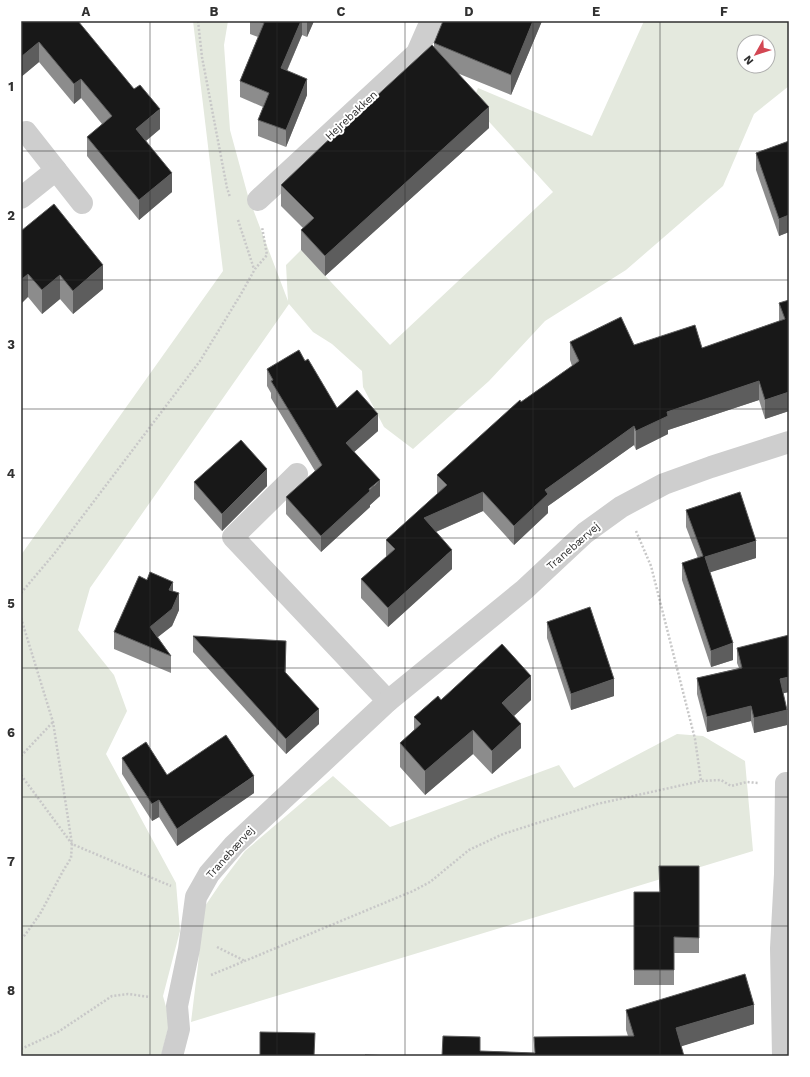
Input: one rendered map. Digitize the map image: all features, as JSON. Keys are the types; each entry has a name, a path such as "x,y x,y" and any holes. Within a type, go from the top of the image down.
{"street":[{"name":"Hejrebakken","path":"258,200 417,53 431,21"},
{"path":"26,132 82,203"},
{"path":"21,198 56,170"},
{"name":"Tranebærvej","path":"172,1056 179,1029 177,1006 189,949 196,897 209,874 234,845 388,701 524,590 585,533 621,507 664,484 789,442"},
{"path":"297,474 233,537 388,701"},
{"path":"783,1056 781,948 785,874 787,783"}],"path":[{"path":"198,21 202,57 227,188 232,203"},
{"path":"21,593 54,554 200,361 255,269 267,255 258,200"},
{"path":"237,218 255,269"},
{"path":"621,507 630,516 651,566 695,739 701,782"},
{"path":"21,618 53,722 72,844 71,858 64,871 40,914 25,935 21,938"},
{"path":"21,756 53,722"},
{"path":"21,775 72,844 196,897"},
{"path":"182,983 201,980 413,891 430,882 469,850 503,834 597,804 701,782 721,780 731,786 747,782 787,783"},
{"path":"21,1049 58,1032 112,996 128,994 152,998 177,1006"}],"shaded area":[{"path":"193,21 228,21 224,45 230,130 248,196 288,301 286,265 301,250 390,345 553,192 472,103 478,88 592,136 644,21 789,21 789,86 754,114 723,186 626,270 545,321 489,381 413,449 384,427 363,387 362,371 332,344 313,332 289,304 90,588 78,630 114,675 127,711 106,754 176,883 180,931 163,996 170,1021 161,1056 21,1056 21,555 223,271"},
{"path":"677,734 703,736 745,761 753,851 191,1022 203,909 245,851 333,776 390,827 559,765 574,788"}],"building":[{"path":"21,21 78,21 134,89 140,85 160,109 136,129 172,173 139,200 87,137 112,116 81,79 74,84 39,42 21,57"},
{"path":"258,21 301,21 281,68 307,79 286,130 258,120 269,93 240,81 264,23"},
{"path":"443,21 533,21 511,75 434,43"},
{"path":"432,45 489,107 325,256 301,230 314,218 281,185"},
{"path":"789,141 789,215 779,219 756,153"},
{"path":"54,204 103,265 73,291 60,275 42,290 28,274 21,280 21,231"},
{"path":"789,300 789,392 765,400 759,381 667,412 668,416 636,431 634,426 545,490 548,494 514,526 483,492 424,518 452,550 388,608 361,579 395,549 386,540 447,485 437,475 520,400 521,402 579,361 570,342 621,317 634,345 695,325 702,348 785,319 779,303"},
{"path":"299,350 305,361 308,359 337,408 357,390 378,414 346,443 380,480 321,536 286,497 322,465 271,381 273,380 267,369"},
{"path":"241,440 267,469 222,514 194,482"},
{"path":"740,492 756,541 705,557 733,643 711,651 682,563 703,556 686,510"},
{"path":"150,572 173,582 169,590 179,593 172,609 150,627 171,656 114,632 139,576 147,580"},
{"path":"590,607 614,679 571,694 547,622"},
{"path":"789,635 789,677 780,679 787,710 754,718 751,706 707,717 697,678 742,668 737,648"},
{"path":"193,636 286,641 285,672 319,709 286,739"},
{"path":"502,644 531,676 502,703 521,724 492,751 473,730 425,771 400,743 421,724 414,717 438,696 441,700"},
{"path":"226,735 254,776 177,829 159,800 152,804 122,758 146,742 167,775"},
{"path":"659,866 699,866 699,938 674,937 674,970 634,970 634,892 660,892"},
{"path":"745,974 754,1005 676,1028 684,1056 442,1056 443,1036 480,1037 480,1051 535,1053 534,1037 634,1036 626,1010"},
{"path":"260,1032 315,1033 314,1056 260,1056"},
{"path":"365,1055 395,1056 365,1056"}]}
